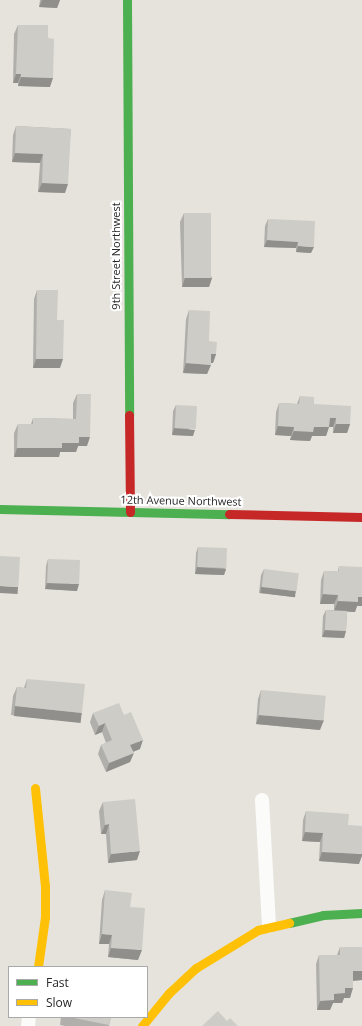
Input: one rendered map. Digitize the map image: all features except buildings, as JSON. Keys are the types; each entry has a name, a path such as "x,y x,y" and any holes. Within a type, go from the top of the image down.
{"street":[{"name":"9th Street Northwest","path":"127,0 130,512"},
{"name":"12th Avenue Northwest","path":"0,509 362,517"},
{"path":"35,788 45,886 45,917 38,966"},
{"path":"262,800 270,926"},
{"path":"142,1026 169,993 196,968 222,950 258,930 323,915 362,913"}],"traffic: fast":[{"path":"127,0 129,415"},
{"path":"0,509 229,514"},
{"path":"289,923 323,915 362,913"}],"traffic: slow":[{"path":"35,788 45,886 45,917 38,966"},
{"path":"142,1026 169,993 196,968 258,930 289,923"}],"traffic: jam":[{"path":"129,415 130,512"},
{"path":"229,514 362,517"}]}
